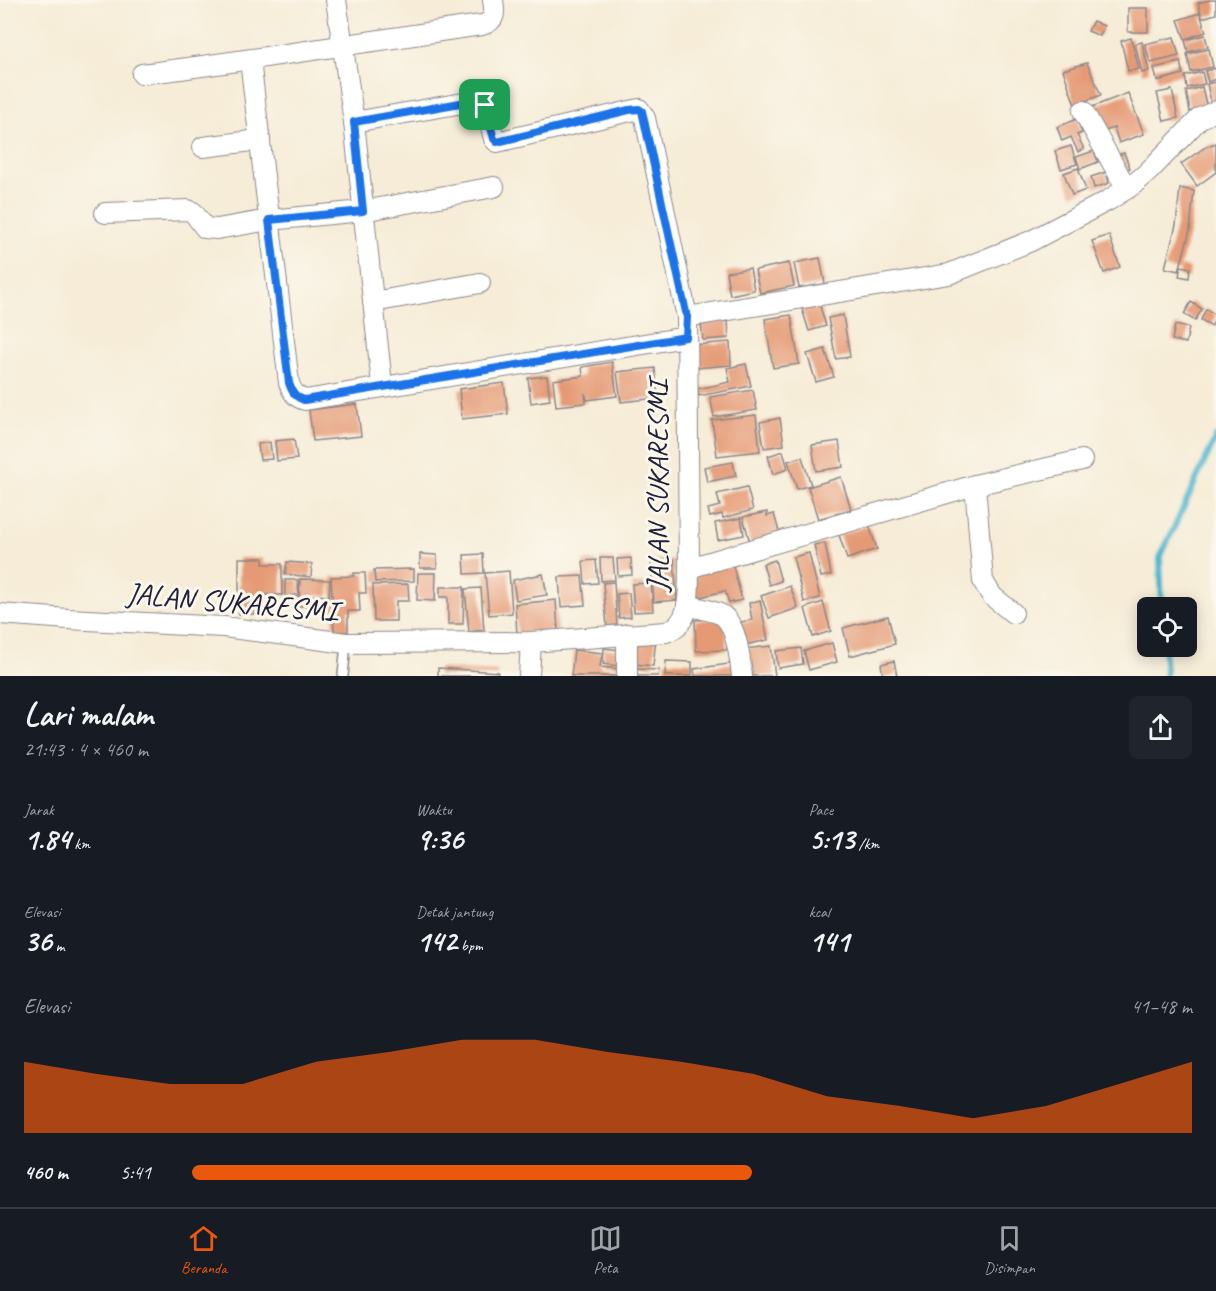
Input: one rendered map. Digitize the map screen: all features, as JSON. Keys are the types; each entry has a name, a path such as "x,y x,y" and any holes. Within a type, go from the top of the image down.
{"street":[{"path":"336,0 354,122 382,385"},
{"path":"142,74 482,25 489,23 493,18 494,0"},
{"path":"250,60 289,383 291,390 304,400 950,274 1030,241 1127,189 1148,172 1200,118 1216,111"},
{"name":"JALAN SUKARESMI","path":"0,614 224,627 346,642 531,642 666,632 681,623 687,605 689,568 689,410 686,327 645,118 639,109 497,142 494,139 485,104 480,100 354,122"},
{"path":"1083,111 1127,189"},
{"path":"203,147 260,140"},
{"path":"105,213 188,210 193,212 201,225 210,230 269,220 363,211 494,187"},
{"path":"373,302 480,283"},
{"path":"689,568 975,485 1082,460"},
{"path":"975,485 983,581 992,596 1012,613"},
{"path":"687,605 720,614 729,623 734,634 742,676"},
{"path":"627,634 627,676"},
{"path":"529,676 531,642"}],"lane":[{"path":"343,676 346,642"}],"building":[{"path":"1216,0 1216,14 1202,18 1198,3"},
{"path":"1128,8 1148,8 1148,32 1128,32"},
{"path":"1200,13 1206,32 1185,39 1178,20"},
{"path":"1093,21 1104,26 1100,36 1088,31"},
{"path":"1205,35 1208,47 1188,52 1185,40"},
{"path":"1174,37 1179,56 1150,63 1145,44"},
{"path":"1131,38 1139,69 1128,71 1121,41"},
{"path":"1142,42 1149,71 1142,73 1135,44"},
{"path":"1209,49 1213,67 1191,72 1187,54"},
{"path":"1180,62 1183,74 1157,81 1154,68"},
{"path":"1087,63 1101,95 1075,105 1063,70"},
{"path":"1216,68 1216,79 1208,82 1205,71"},
{"path":"1202,72 1205,84 1187,88 1185,76"},
{"path":"1216,82 1216,101 1211,102 1207,84"},
{"path":"1202,87 1207,108 1190,112 1186,91"},
{"path":"1172,90 1178,118 1164,121 1157,93"},
{"path":"1128,93 1144,134 1119,143 1114,128 1102,132 1092,107"},
{"path":"1077,119 1082,133 1077,135 1084,149 1078,152 1071,137 1062,141 1057,127"},
{"path":"1216,143 1216,172 1197,186 1181,164 1207,146"},
{"path":"1071,146 1077,164 1061,169 1055,151"},
{"path":"1094,151 1098,162 1080,169 1076,157"},
{"path":"1124,153 1130,168 1121,171 1115,156"},
{"path":"1078,168 1086,190 1072,195 1064,173"},
{"path":"1106,172 1109,183 1094,188 1091,177"},
{"path":"1180,188 1194,191 1190,230 1179,271 1165,268 1176,225"},
{"path":"1109,235 1120,267 1104,273 1092,241"},
{"path":"820,258 825,284 799,288 794,263"},
{"path":"789,263 794,286 760,293 755,270"},
{"path":"1181,266 1190,268 1189,278 1179,276"},
{"path":"750,268 754,290 730,295 726,272"},
{"path":"1191,302 1202,309 1195,321 1184,314"},
{"path":"819,303 826,326 809,331 802,309"},
{"path":"1206,309 1216,315 1212,326 1201,320"},
{"path":"791,315 799,364 773,368 765,319"},
{"path":"843,315 850,357 836,359 828,318"},
{"path":"728,321 729,338 703,340 701,323"},
{"path":"1175,325 1189,328 1186,343 1172,340"},
{"path":"730,342 731,365 696,368 694,345"},
{"path":"825,349 834,377 816,382 807,354"},
{"path":"612,362 617,396 587,400 585,393 586,403 556,406 553,380 583,376 582,367"},
{"path":"746,364 751,386 699,396 697,389 730,382 727,368"},
{"path":"655,368 658,398 621,402 617,372"},
{"path":"547,376 550,400 531,403 528,378"},
{"path":"504,383 508,414 462,419 459,389"},
{"path":"753,390 757,410 714,417 710,397"},
{"path":"357,404 361,436 313,441 309,410"},
{"path":"756,415 760,451 717,456 712,420"},
{"path":"780,418 784,445 764,448 760,422"},
{"path":"294,439 297,459 277,461 275,441"},
{"path":"839,441 843,467 816,471 812,445"},
{"path":"270,442 272,459 260,460 258,444"},
{"path":"783,451 788,469 773,474 768,456"},
{"path":"802,457 811,485 797,489 788,461"},
{"path":"733,462 736,476 707,482 704,467"},
{"path":"841,477 851,509 818,519 808,487"},
{"path":"747,487 753,510 723,518 722,514 710,517 708,509 720,506 717,494"},
{"path":"767,512 767,516 774,514 780,535 751,546 743,517"},
{"path":"741,518 744,535 718,540 715,523"},
{"path":"869,525 877,549 847,559 839,535"},
{"path":"825,543 831,575 821,577 814,545"},
{"path":"809,553 820,598 804,602 793,557"},
{"path":"420,554 437,555 437,568 420,568"},
{"path":"483,554 484,573 465,574 464,555"},
{"path":"239,558 263,558 263,564 282,564 282,595 263,595 263,614 239,614"},
{"path":"600,558 613,558 615,580 601,581"},
{"path":"631,558 632,575 618,576 617,559"},
{"path":"674,559 677,600 654,602 651,561"},
{"path":"596,560 598,583 585,584 583,561"},
{"path":"775,560 781,581 769,585 763,564"},
{"path":"287,562 312,564 311,577 285,574"},
{"path":"733,566 742,600 729,603 725,591 696,598 692,572"},
{"path":"414,569 414,581 375,582 374,570"},
{"path":"509,571 512,613 489,615 485,573"},
{"path":"354,573 365,573 366,593 359,593 360,611 348,611 348,632 334,632 331,577 354,576"},
{"path":"418,573 436,573 435,601 417,600"},
{"path":"543,574 547,595 516,600 513,580"},
{"path":"582,576 585,605 561,607 559,577"},
{"path":"300,579 330,580 329,596 314,595 314,606 299,606"},
{"path":"285,580 298,580 299,595 285,596"},
{"path":"614,582 617,625 607,626 603,583"},
{"path":"651,583 653,611 634,612 632,584"},
{"path":"408,584 409,601 396,601 396,621 374,621 373,585"},
{"path":"790,586 798,608 769,618 761,596"},
{"path":"440,587 464,587 463,624 448,624 448,597 440,597"},
{"path":"481,588 484,630 469,632 465,589"},
{"path":"629,593 631,617 619,618 617,594"},
{"path":"556,600 558,631 517,634 515,604"},
{"path":"760,600 768,640 740,646 735,623 752,620 749,603"},
{"path":"823,602 831,631 813,637 805,608"},
{"path":"888,616 895,644 850,656 843,628"},
{"path":"726,619 727,650 696,651 695,620"},
{"path":"638,636 656,639 653,666 635,664"},
{"path":"832,643 837,662 809,670 804,651"},
{"path":"771,646 775,676 747,676 744,649"},
{"path":"604,648 620,650 618,666 603,664"},
{"path":"801,648 803,664 778,668 776,651"},
{"path":"574,650 602,653 600,667 619,669 619,676 571,676"},
{"path":"666,661 692,662 692,676 665,676"},
{"path":"894,661 897,676 883,676 881,664"},
{"path":"735,663 737,676 695,676 694,669"},
{"path":"438,668 498,672 497,676 438,676"},
{"path":"633,669 659,670 658,676 633,676"}],"waterway":[{"path":"1162,597 1160,558 1216,437"},
{"path":"1165,657 1165,676"}],"route":[{"path":"477,100 482,100 485,105 494,141 497,142 629,110 642,111 687,317 686,337 382,385 304,400 299,398 291,390 289,383 269,220 363,211 354,122 477,100"}]}
